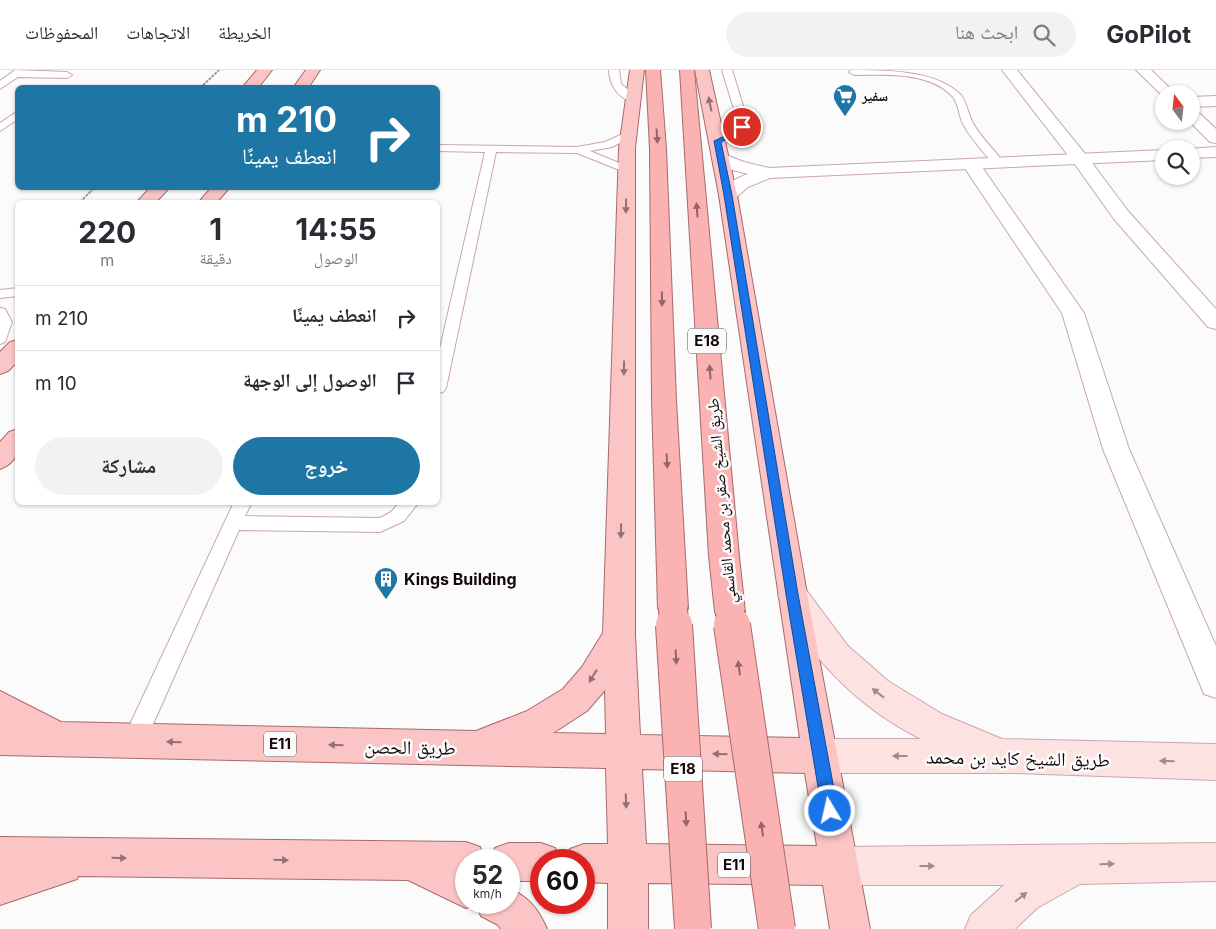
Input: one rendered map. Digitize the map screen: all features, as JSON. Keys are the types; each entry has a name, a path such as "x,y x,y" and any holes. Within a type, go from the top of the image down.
{"highway":[{"name":"E18","path":"653,70 658,149 664,400 673,608 693,929"},
{"name":"طريق الشيخ صقر بن محمد القاسمي","path":"687,70 724,556 730,612 776,929"}],"main road":[{"path":"302,85 313,70"},
{"path":"628,929 628,864 620,635 627,170 629,134 637,70"},
{"path":"702,70 728,195 792,594 850,929"},
{"path":"251,85 262,71"},
{"path":"148,200 158,190"},
{"path":"210,200 218,190"},
{"path":"0,366 15,349"},
{"path":"0,460 15,442"},
{"path":"792,594 815,630 843,663 878,694 920,721 967,743 1016,756"},
{"path":"473,748 524,730 556,712 584,692 620,635"},
{"path":"0,707 59,740"},
{"name":"طريق الحصن","path":"0,738 821,756"},
{"name":"طريق الشيخ كايد بن محمد","path":"821,756 1016,756 1216,762"},
{"path":"0,856 455,862"},
{"path":"0,885 85,857"},
{"path":"412,861 455,882"},
{"path":"839,866 1076,865 1216,862"},
{"name":"E11","path":"595,863 839,866"},
{"path":"985,929 1023,894 1076,865"},
{"path":"514,914 527,929"}],"street":[{"path":"1009,70 1080,159 1121,215 1216,322"},
{"path":"1143,70 1159,85"},
{"path":"1200,102 1216,101"},
{"path":"1200,123 1216,138"},
{"path":"719,150 738,166 769,173 1155,155"},
{"path":"1200,153 1216,152"},
{"path":"971,164 1073,313 1116,448 1216,683"},
{"path":"728,195 733,189 749,180 769,173"}],"lane":[{"path":"55,85 67,75 78,70"},
{"path":"614,70 613,80 615,85 634,98"},
{"path":"719,150 739,131 743,122 727,70"},
{"path":"0,86 19,72 45,72 67,75"},
{"path":"854,72 913,73 926,75 940,82 957,96 969,124 998,163"},
{"path":"0,128 15,116"},
{"path":"440,148 577,150 608,145 629,134"},
{"path":"440,379 491,149"},
{"path":"577,150 608,160 627,170"},
{"path":"0,294 15,292"},
{"path":"0,312 5,322 0,339"},
{"path":"134,741 242,505"},
{"path":"233,523 380,525 391,522 401,514 408,505"}],"path":[{"path":"203,85 219,70"},
{"path":"82,200 92,190"}],"place":[{"name":"سفير","path":"845,117"},
{"name":"Kings Building","path":"386,600"}],"route":[{"path":"742,127 734,135 718,141 792,594 830,811"}]}
